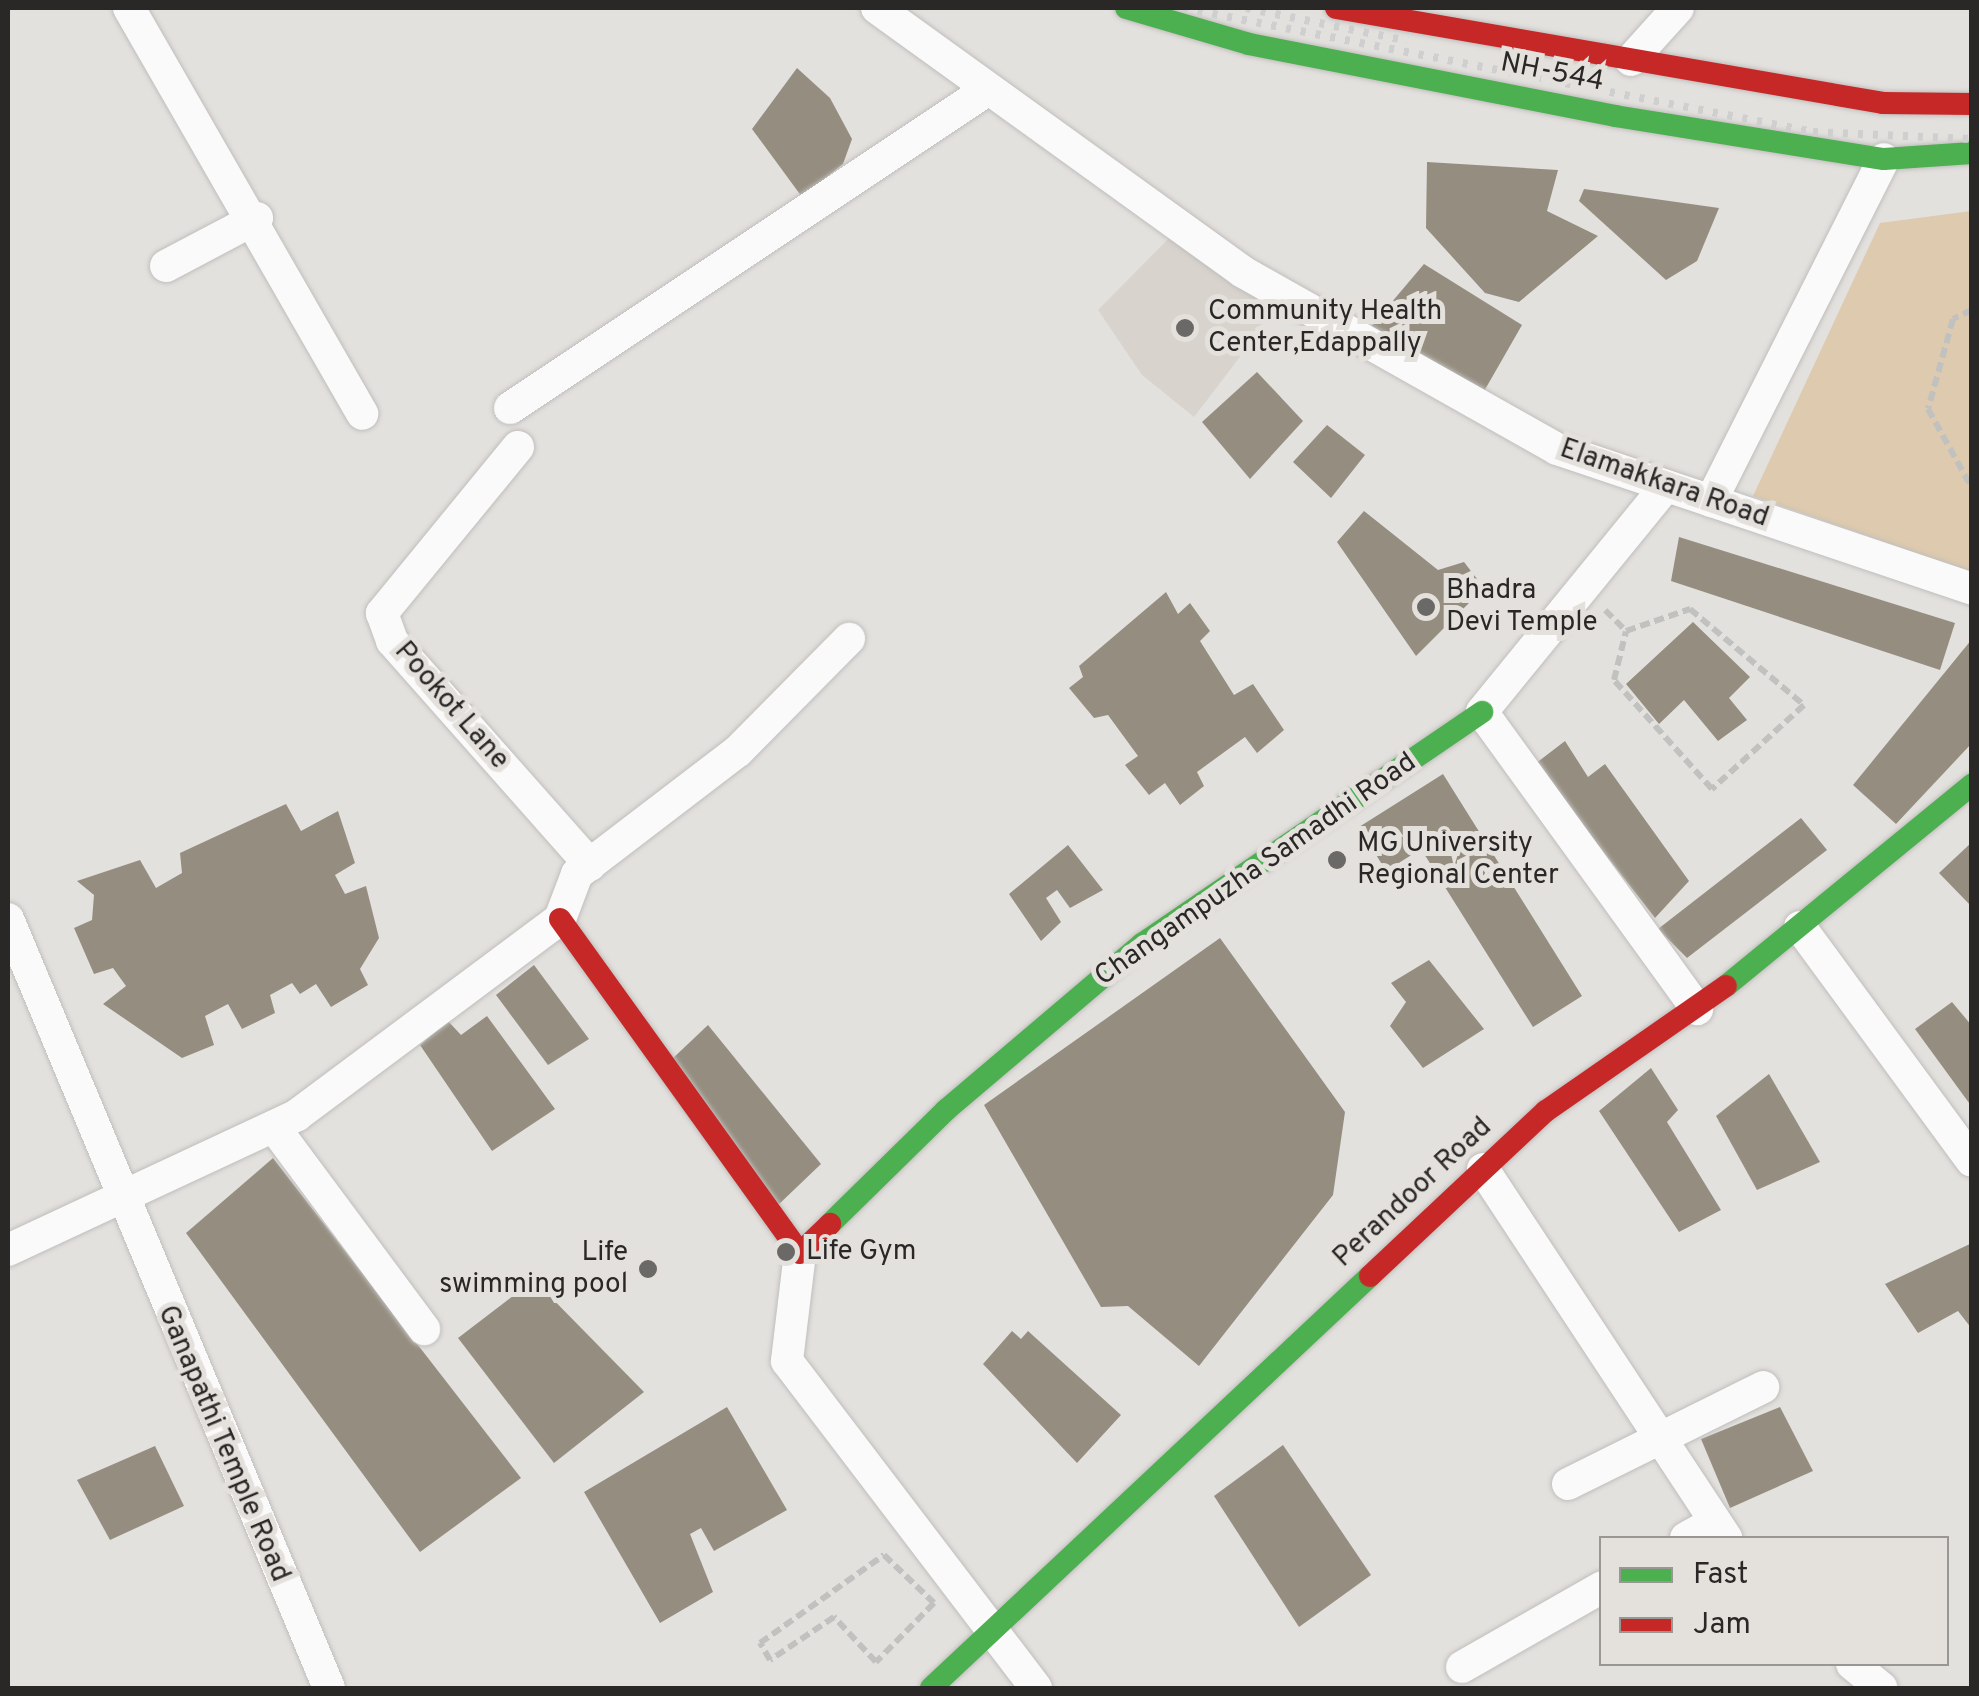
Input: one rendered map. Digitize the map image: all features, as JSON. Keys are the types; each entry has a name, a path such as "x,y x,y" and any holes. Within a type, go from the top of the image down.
{"main road":[{"name":"NH-544","path":"1126,8 1357,67 1884,159 1972,153"},
{"name":"NH-544","path":"1336,8 1884,103 1972,104"},
{"name":"Changampuzha Samadhi Road","path":"800,1252 946,1110 1142,944 1482,712"},
{"name":"Perandoor Road","path":"930,1688 985,1632 1546,1110 1697,1009 1972,785"},
{"path":"560,919 800,1252"}],"street":[{"path":"129,8 257,218 362,414"},
{"name":"Elamakkara Road","path":"877,8 1243,272 1558,450 1972,589"},
{"path":"1631,60 1678,8"},
{"path":"510,408 987,90"},
{"path":"1711,501 1884,159"},
{"path":"166,266 257,218"},
{"name":"Pookot Lane","path":"518,447 382,613 392,641 590,865"},
{"path":"1666,486 1482,712 1697,1009"},
{"path":"8,1250 274,1126 560,919 590,865 738,751 849,639"},
{"path":"8,919 118,1200"},
{"path":"1800,926 1972,1161"},
{"path":"274,1126 424,1329"},
{"path":"1483,1169 1660,1438 1709,1533"},
{"name":"Ganapathi Temple Road","path":"118,1200 329,1688"},
{"path":"800,1252 787,1361 985,1632 1036,1688"},
{"path":"1568,1484 1762,1387"},
{"path":"1462,1667 1599,1589"},
{"path":"1854,1666 1882,1688"}],"path":[{"path":"1972,310 1954,319 1928,409 1972,488"},
{"path":"1583,588 1626,631"},
{"path":"1690,609 1804,706 1712,789 1614,680 1626,631 1690,609"},
{"path":"884,1555 934,1603 876,1662 834,1618 770,1660 760,1643 884,1555"}],"shaded area":[{"path":"1971,211 1971,572 1753,496 1880,223"},
{"name":"Community Health Center,Edappally","path":"1169,238 1275,311 1194,417 1142,375 1098,310"}],"building":[{"path":"797,68 830,98 852,139 843,164 802,197 752,129"},
{"path":"1427,162 1558,170 1547,211 1598,236 1519,302 1485,293 1426,228"},
{"path":"1584,189 1719,208 1697,261 1666,280 1579,201"},
{"path":"1424,264 1522,325 1479,400 1369,329"},
{"path":"1257,372 1303,421 1250,479 1202,422"},
{"path":"1327,425 1365,455 1331,498 1293,462"},
{"path":"1364,511 1438,570 1464,562 1484,588 1416,656 1337,542"},
{"path":"1679,537 1955,623 1940,670 1671,581"},
{"path":"1166,592 1178,614 1190,603 1210,631 1200,641 1234,695 1253,684 1284,730 1257,753 1245,737 1197,772 1204,786 1180,805 1165,783 1149,795 1125,765 1138,756 1108,715 1094,718 1069,688 1083,677 1079,666"},
{"name":"Bhadra Devi Temple","path":"1693,622 1750,677 1729,698 1747,720 1718,741 1684,700 1659,724 1626,684"},
{"path":"1972,639 1972,743 1896,824 1853,785"},
{"path":"1565,741 1588,777 1605,764 1689,881 1655,918 1535,764"},
{"path":"1443,774 1582,996 1533,1027 1421,849 1386,871 1359,827"},
{"path":"286,804 301,831 338,811 355,863 335,875 345,894 366,886 379,938 360,969 368,985 331,1007 316,984 300,994 292,983 270,995 275,1013 242,1029 228,1004 205,1016 214,1045 182,1058 103,1004 126,986 113,968 94,974 74,928 92,920 94,895 77,881 140,860 156,888 182,873 180,853"},
{"path":"1801,818 1827,850 1687,958 1658,929"},
{"path":"1972,842 1972,907 1939,873"},
{"path":"1068,845 1103,890 1070,908 1057,890 1046,898 1061,922 1041,941 1009,894"},
{"path":"1220,938 1345,1112 1333,1195 1199,1366 1128,1306 1101,1307 984,1105"},
{"path":"1429,960 1484,1029 1423,1068 1390,1026 1406,1002 1391,983"},
{"path":"534,965 589,1039 548,1065 496,995"},
{"path":"1952,1002 1972,1026 1972,1107 1915,1029"},
{"path":"487,1016 555,1109 492,1151 420,1045 448,1021 461,1035"},
{"path":"708,1025 821,1164 776,1207 670,1061"},
{"path":"1651,1068 1678,1110 1667,1122 1721,1210 1679,1232 1599,1111"},
{"path":"1769,1074 1820,1162 1757,1190 1716,1116"},
{"path":"273,1158 521,1478 420,1552 186,1233"},
{"path":"1972,1243 1972,1329 1958,1311 1918,1333 1885,1284"},
{"path":"534,1280 644,1392 554,1463 458,1338"},
{"path":"1012,1331 1021,1339 1028,1331 1121,1415 1077,1463 983,1364"},
{"path":"727,1407 787,1510 714,1551 701,1528 690,1534 713,1592 660,1623 584,1492"},
{"path":"1780,1407 1813,1471 1730,1508 1701,1439"},
{"path":"1283,1445 1371,1575 1299,1627 1214,1496"},
{"path":"155,1446 184,1506 110,1540 77,1480"}],"railway":[{"path":"1183,8 1813,132 1972,139"},
{"path":"1246,8 1408,41"}],"traffic: fast":[{"path":"1126,8 1249,44 1615,116 1884,159 1972,153"},
{"path":"830,1224 946,1110 1142,944 1482,712"},
{"path":"1726,986 1972,785"},
{"path":"931,1688 1370,1276"}],"traffic: jam":[{"path":"1336,8 1883,103 1972,104"},
{"path":"560,919 800,1253 830,1224"},
{"path":"1370,1276 1546,1111 1726,986"}],"place":[{"name":"Community Health Center,Edappally","path":"1185,328"},
{"name":"Bhadra Devi Temple","path":"1426,607"},
{"name":"MG University Regional Center","path":"1337,860"},
{"name":"Life Gym","path":"786,1252"},
{"name":"Life swimming pool","path":"648,1269"}]}
